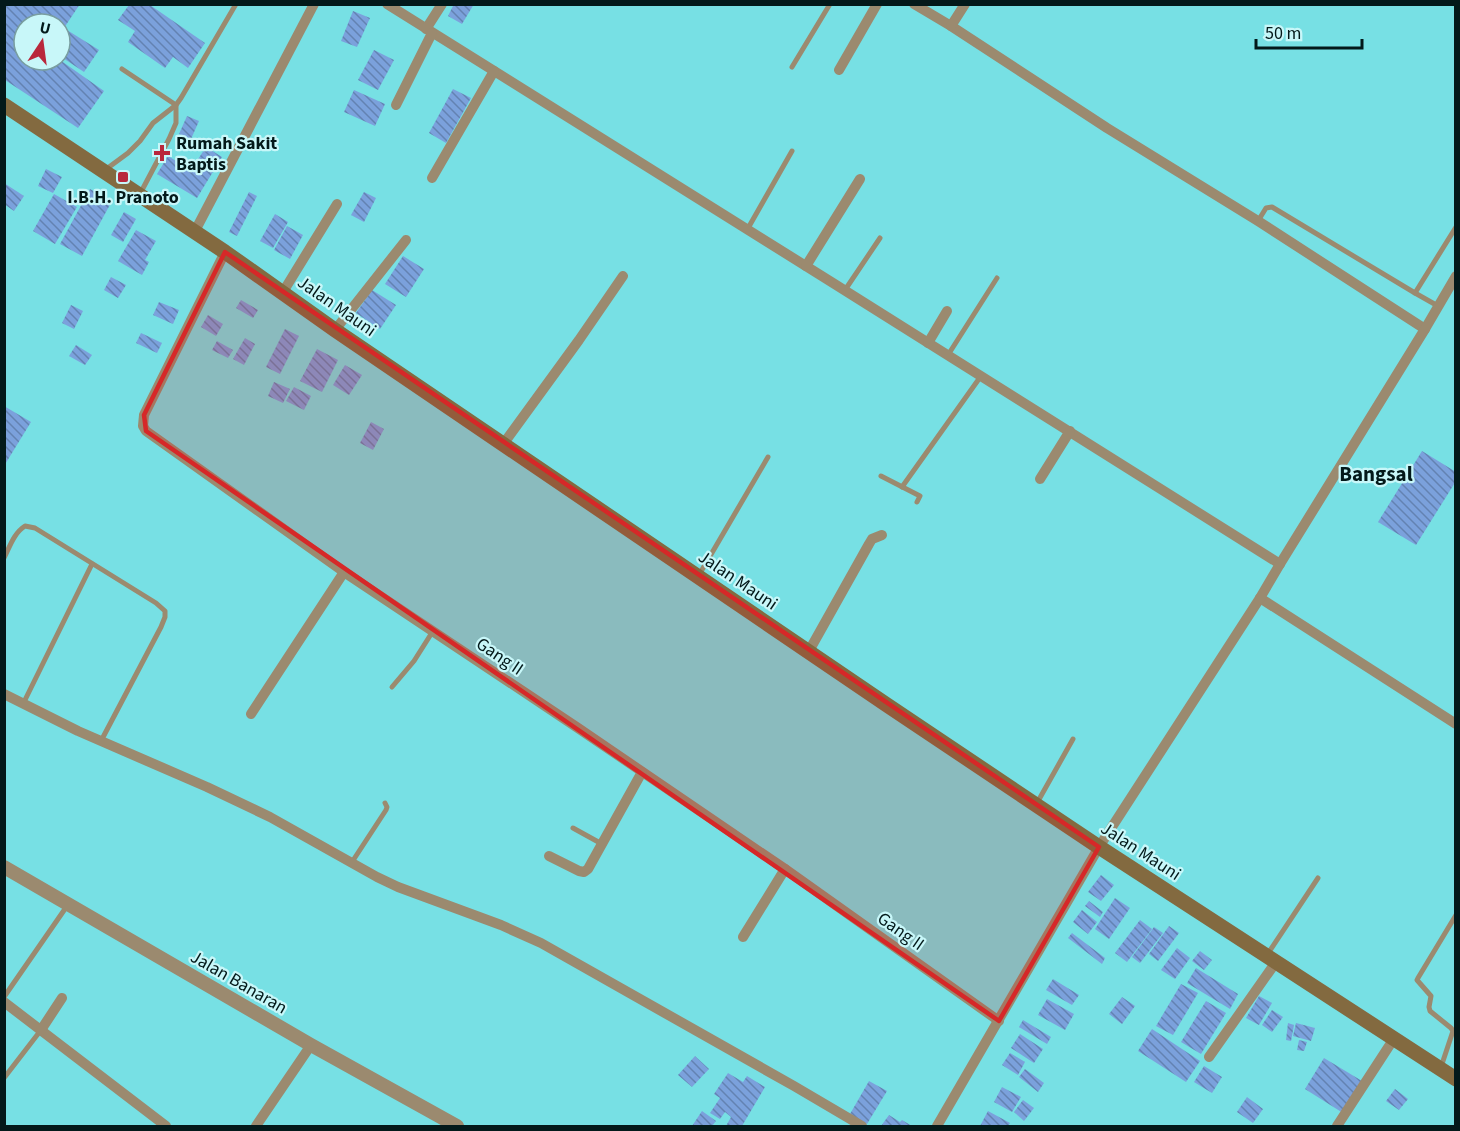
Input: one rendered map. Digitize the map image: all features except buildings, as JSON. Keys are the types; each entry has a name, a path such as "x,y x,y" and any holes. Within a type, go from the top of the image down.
{"main road":[{"name":"Jalan Mauni","path":"4,105 195,231 336,330 887,705 1099,847 1455,1079"}],"street":[{"path":"195,231 314,4"},
{"path":"387,4 1280,564"},
{"path":"396,105 442,4"},
{"path":"839,70 877,4"},
{"path":"914,4 1107,128 1258,220 1425,329"},
{"path":"951,26 965,4"},
{"path":"432,178 494,71"},
{"path":"806,266 860,179"},
{"path":"283,292 337,204"},
{"path":"336,330 406,240"},
{"name":"Gang II","path":"225,252 144,415 143,426 150,435 344,572 785,869 999,1021"},
{"path":"504,443 623,276"},
{"path":"937,1126 1099,847 1260,598 1455,276"},
{"path":"928,343 947,311"},
{"path":"1040,479 1070,431"},
{"path":"809,651 872,539 882,535"},
{"path":"251,714 344,572"},
{"path":"1260,598 1455,723"},
{"path":"4,694 101,741 270,817 377,877 541,943 862,1126"},
{"path":"549,856 584,872 588,869 642,771"},
{"name":"Jalan Banaran","path":"4,867 311,1045 457,1126"},
{"path":"743,937 785,869"},
{"path":"1209,1058 1271,959"},
{"path":"41,1030 62,998"},
{"path":"4,1002 166,1126"},
{"path":"1337,1126 1393,1040"},
{"path":"256,1126 311,1045"}],"lane":[{"path":"104,171 128,153 153,123 176,105 236,4"},
{"path":"792,67 830,4"},
{"path":"122,69 176,105"},
{"path":"140,195 176,123 176,105"},
{"path":"747,230 792,151"},
{"path":"1258,220 1266,208 1272,207 1438,306"},
{"path":"1415,293 1455,227"},
{"path":"845,290 880,238"},
{"path":"948,355 997,279"},
{"path":"902,487 981,376"},
{"path":"698,577 768,457"},
{"path":"881,477 920,496 917,502"},
{"path":"4,558 16,534 25,526 34,528 156,603 165,611 161,627 101,741"},
{"path":"23,704 92,564"},
{"path":"392,687 434,631"},
{"path":"1036,805 1073,739"},
{"path":"352,862 386,810 385,803"},
{"path":"573,828 602,844"},
{"path":"1271,959 1318,878"},
{"path":"4,997 68,904"},
{"path":"1441,1069 1453,1031 1430,1011 1431,996 1418,978 1455,915"},
{"path":"4,1078 41,1030"}],"highlighted area":[{"path":"225,252 1099,847 999,1021 146,431 144,415"}],"place":[{"name":"Rumah Sakit Baptis","path":"162,153"},
{"name":"I.B.H. Pranoto","path":"123,177"}],"district":[{"name":"Bangsal","path":"1376,474"}]}
